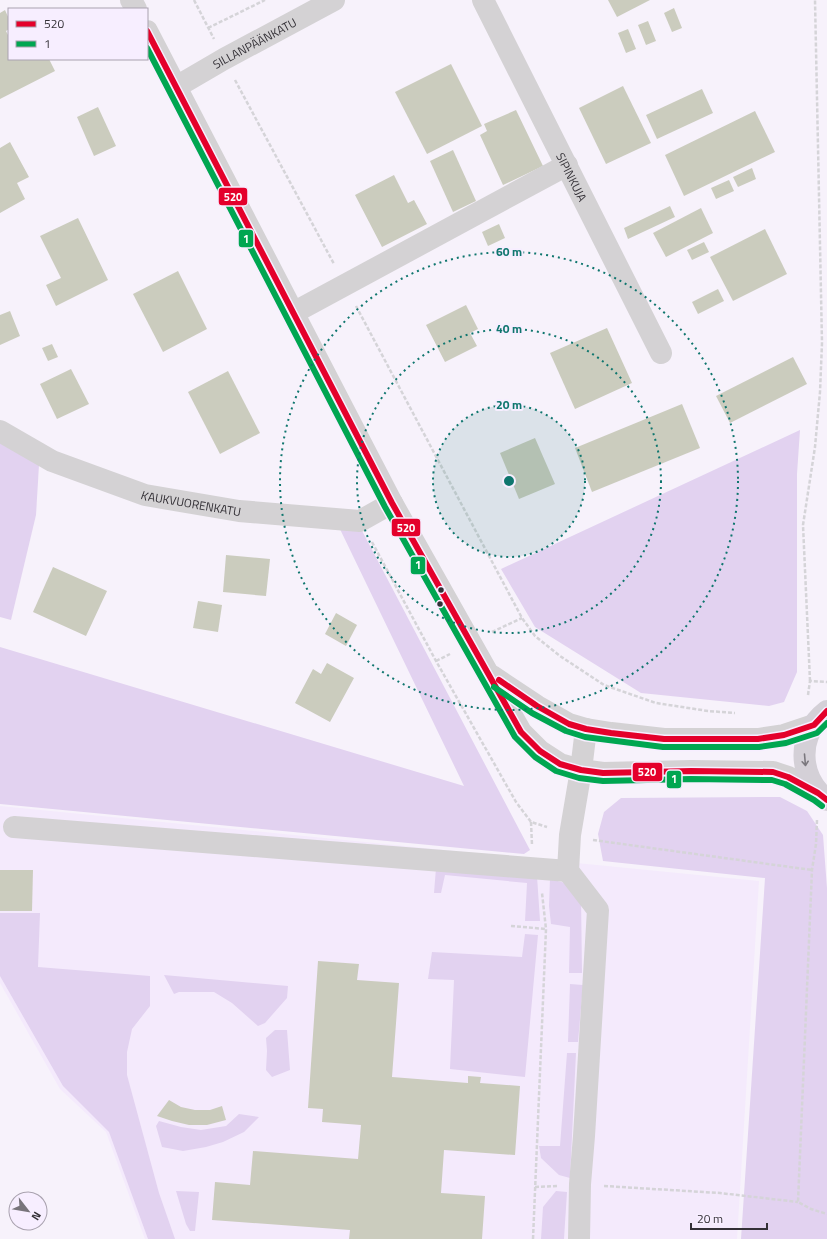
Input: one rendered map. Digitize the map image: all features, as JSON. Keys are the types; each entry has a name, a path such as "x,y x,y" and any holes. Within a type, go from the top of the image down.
{"main road":[{"path":"820,710 806,741 804,758 808,777 820,802"}],"street":[{"name":"SILLANPÄÄNKATU","path":"176,87 224,59 334,0"},
{"name":"SIPINKUJA","path":"483,0 661,353"},
{"path":"148,33 392,503 521,732 540,751 560,764 581,770 603,773 691,771 773,772 788,777 820,802"},
{"path":"293,313 567,165"},
{"name":"KAUKVUORENKATU","path":"0,431 52,461 145,495 239,511 360,521 392,503"},
{"path":"488,673 537,706 569,724 586,729 664,739 758,739 784,735 820,710"},
{"path":"579,1239 580,1184 598,910 568,871 570,835 586,729"},
{"path":"14,827 568,871"}],"path":[{"path":"194,0 522,618 535,636 565,660 604,685 656,703 708,711 736,713"},
{"path":"208,28 265,0"},
{"path":"815,0 822,343 820,392 815,447 803,525 810,681 820,710"},
{"path":"810,681 827,682"},
{"path":"798,1202 812,870 820,802"},
{"path":"531,822 532,845 539,868 546,929 533,1239"},
{"path":"511,926 546,929"},
{"path":"536,1187 580,1184 720,1193 798,1202 811,1209 827,1214"}],"shaded area":[{"path":"800,430 797,474 797,672 784,702 769,706 641,693 535,627 501,569"},
{"path":"0,441 39,465 36,515 11,620 0,617"},
{"path":"338,525 359,525 530,850 524,854 0,804 0,647 464,786"},
{"path":"780,797 807,811 823,835 827,888 827,1239 741,1239 765,878 603,861 598,834 604,812 621,798"},
{"path":"0,806 759,881 737,1239 145,1239 106,1132 60,1089 0,983"},
{"path":"436,868 537,876 540,921 525,921 527,883 445,875 441,893 434,893"},
{"path":"550,879 569,884 581,897 582,973 569,973 570,927 551,924 549,906"},
{"path":"0,913 40,913 38,967 150,976 150,1006 132,1029 127,1052 127,1075 159,1193 175,1239 148,1239 109,1132 63,1086 0,976"},
{"path":"525,934 538,935 525,1077 450,1069 454,980 428,979 432,952 522,957"},
{"path":"164,975 288,986 287,998 265,1023 258,1026 232,1003 214,992 179,992 174,994"},
{"path":"570,984 583,985 578,1042 568,1042"},
{"path":"275,1030 287,1030 290,1070 272,1077 266,1070 266,1038"},
{"path":"567,1053 576,1053 570,1178 559,1175 541,1158 539,1146 560,1146"},
{"path":"239,1114 259,1117 244,1132 223,1142 183,1151 162,1147 156,1126 159,1121 181,1127 201,1130 226,1126"},
{"path":"176,1191 199,1192 195,1231 190,1231 186,1224"},
{"path":"556,1191 567,1192 564,1239 541,1239 543,1207"}],"building":[{"path":"608,0 650,0 617,17"},
{"path":"674,8 682,28 672,32 664,13"},
{"path":"5,10 8,17 8,30 6,31 8,35 8,60 50,60 55,71 0,99 0,13"},
{"path":"648,21 656,41 646,45 638,25"},
{"path":"628,29 636,49 626,53 618,33"},
{"path":"451,64 482,126 427,154 395,92"},
{"path":"623,86 651,143 606,164 579,108"},
{"path":"702,89 713,113 657,139 646,115"},
{"path":"98,107 116,146 94,156 77,117"},
{"path":"516,110 543,166 503,185 480,135 487,131 484,124"},
{"path":"755,111 775,152 684,196 665,155"},
{"path":"10,142 29,177 17,183 25,199 0,213 0,148"},
{"path":"453,150 476,201 453,212 430,161"},
{"path":"752,168 756,179 738,187 733,177"},
{"path":"394,175 408,203 414,200 427,224 382,247 355,195"},
{"path":"729,180 734,191 716,199 711,188"},
{"path":"670,206 675,217 628,239 624,228"},
{"path":"701,208 713,233 666,257 653,233"},
{"path":"78,218 108,280 56,306 46,285 61,278 40,236"},
{"path":"499,224 505,238 488,246 482,232"},
{"path":"765,229 787,274 733,301 710,257"},
{"path":"704,242 709,252 692,260 687,250"},
{"path":"178,271 207,329 163,352 133,294"},
{"path":"718,289 724,301 698,314 692,302"},
{"path":"466,305 478,329 470,333 477,346 445,362 426,325"},
{"path":"10,311 20,336 0,345 0,315"},
{"path":"607,328 632,383 575,409 550,353"},
{"path":"52,344 58,357 48,361 42,348"},
{"path":"793,357 807,384 730,423 716,396"},
{"path":"71,369 89,404 57,419 40,384"},
{"path":"228,371 260,433 220,454 188,392"},
{"path":"682,404 700,448 592,492 575,448"},
{"path":"535,438 555,484 519,499 500,453"},
{"path":"226,555 270,559 266,596 223,592"},
{"path":"53,567 107,591 86,636 33,612"},
{"path":"198,601 222,605 218,632 193,628"},
{"path":"336,613 357,625 346,646 325,634"},
{"path":"327,663 354,678 330,722 295,703 313,669 321,674"},
{"path":"0,870 33,870 32,911 0,911"},
{"path":"318,961 359,964 357,980 399,983 392,1077 468,1083 468,1076 481,1077 480,1083 520,1086 515,1155 444,1150 441,1193 485,1196 482,1239 349,1239 350,1230 212,1220 215,1182 250,1185 253,1151 358,1159 361,1125 322,1122 323,1109 308,1108"},
{"path":"169,1100 181,1107 195,1110 210,1110 222,1106 226,1120 207,1125 189,1125 157,1116"}],"transit line":[{"name":"520","path":"148,33 392,503 521,732 540,751 560,764 581,770 603,773 691,771 773,772 788,777 818,793 827,800"},
{"name":"1","path":"148,50 385,507 515,737 535,757 556,771 579,778 603,781 691,779 772,780 785,784 822,806"},
{"name":"520","path":"499,680 537,706 569,724 586,729 611,733 664,739 758,739 784,735 814,725 827,711"},
{"name":"1","path":"494,687 532,713 566,731 585,737 663,747 759,747 786,743 817,733 827,723"}]}
